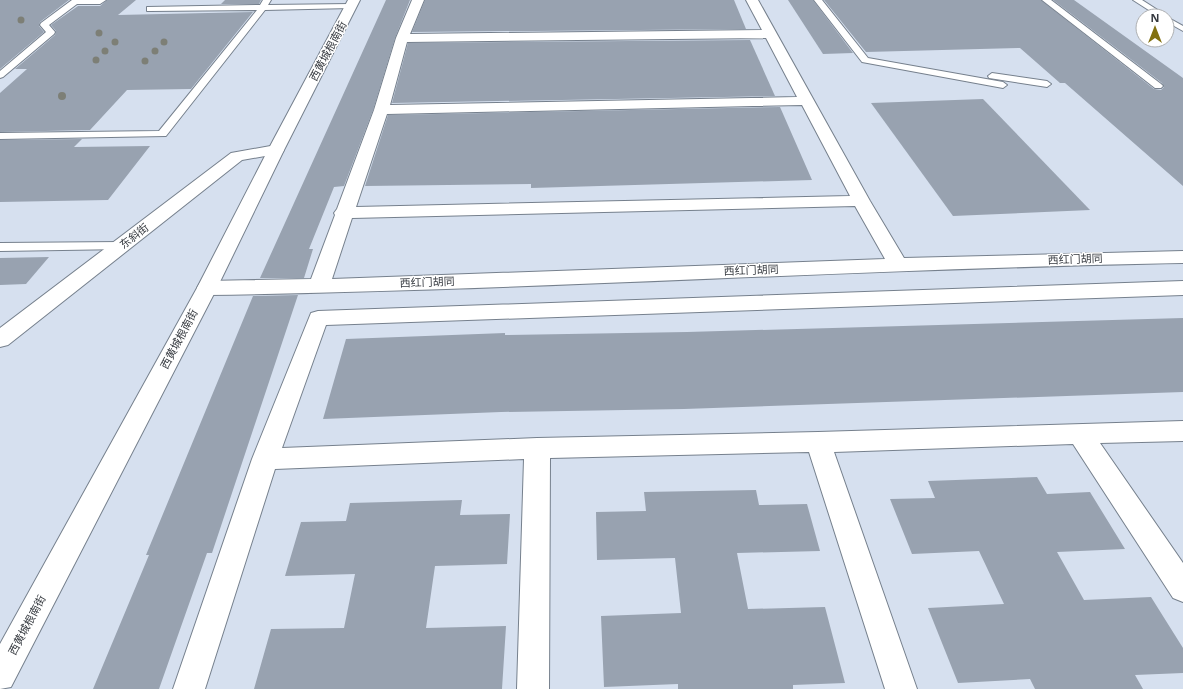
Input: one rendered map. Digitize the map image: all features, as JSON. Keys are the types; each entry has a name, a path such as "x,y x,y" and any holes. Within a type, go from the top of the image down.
{"street":[{"path":"319,286 343,213 381,110 402,38 418,0"},
{"path":"752,0 861,201 899,265"},
{"name":"西黄城根南街","path":"0,676 207,288 276,150 353,3"},
{"path":"402,38 771,34"},
{"path":"381,110 807,101"},
{"name":"东斜街","path":"0,339 9,326 121,246 237,156 276,150"},
{"path":"343,213 861,201"},
{"name":"西红门胡同","path":"207,288 319,286 1096,258 1183,257"},
{"path":"189,689 265,459 318,318 1183,288"},
{"path":"265,459 537,448 818,442 1183,430"},
{"path":"1080,434 1183,588"},
{"path":"818,442 901,689"},
{"path":"533,689 537,448"}],"lane":[{"path":"0,75 52,32 44,25 75,2 100,2 102,0"},
{"path":"818,0 865,60 1003,85"},
{"path":"1046,0 1158,86"},
{"path":"1137,0 1150,8"},
{"path":"150,9 265,4 353,3"},
{"path":"0,136 162,134 265,4"},
{"path":"865,60 1047,84"},
{"path":"0,247 121,246"}],"building":[{"path":"0,0 69,0 40,22 39,26 44,32 0,69"},
{"path":"107,0 136,0 118,15 253,12 191,89 127,90 90,130 0,132 0,93 27,69 15,69 55,35 56,31 51,25 78,6 100,6"},
{"path":"225,0 261,0 259,4 221,4"},
{"path":"386,0 410,0 395,38 373,110 344,186 334,187 309,249 313,249 304,278 260,278"},
{"path":"425,0 734,0 746,29 412,32"},
{"path":"788,0 813,0 853,53 823,54"},
{"path":"824,0 1041,0 1154,89 1161,90 1164,87 1162,83 1053,0 1074,0 1135,44 1135,48 1141,48 1183,78 1183,186 1065,83 1060,83 1020,48 866,52"},
{"path":"750,40 775,96 392,103 408,43"},
{"path":"983,99 1090,210 953,216 871,103"},
{"path":"780,107 812,180 531,188 531,184 365,186 388,115"},
{"path":"82,139 74,147 150,146 108,200 0,202 0,140"},
{"path":"49,257 26,284 0,285 0,258"},
{"path":"298,295 212,553 207,553 159,689 93,689 149,555 146,555 253,296"},
{"path":"1183,318 1183,392 684,409 501,412 323,419 346,339 505,333 505,335 687,332"},
{"path":"1037,477 1047,494 1090,492 1125,549 1057,552 1084,600 1151,597 1183,648 1183,673 1135,675 1143,689 1035,689 1030,679 958,683 928,608 1004,604 979,551 912,554 890,499 935,498 928,481"},
{"path":"756,490 759,505 807,504 820,551 737,553 748,609 825,607 845,683 793,685 793,689 678,689 678,684 604,687 601,616 681,613 675,558 597,560 596,512 646,511 644,492"},
{"path":"462,500 460,515 510,514 507,564 435,566 426,628 506,626 502,689 254,689 271,629 344,628 355,574 285,576 301,522 346,521 350,503"}]}
